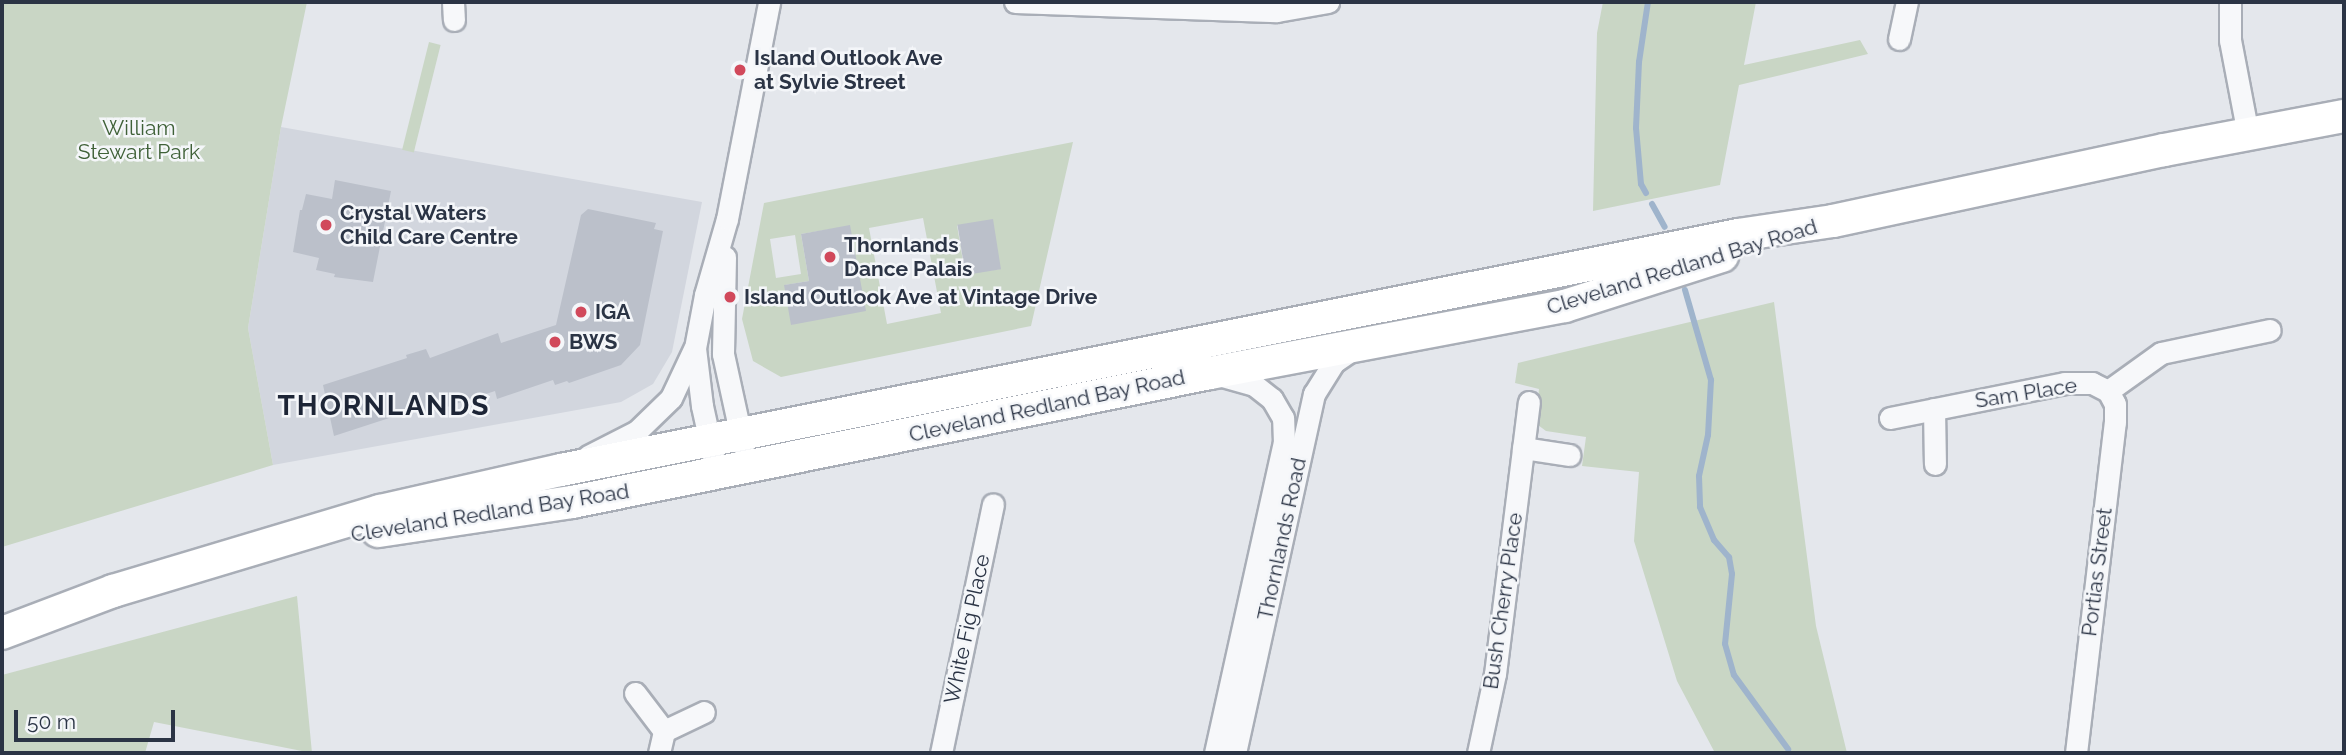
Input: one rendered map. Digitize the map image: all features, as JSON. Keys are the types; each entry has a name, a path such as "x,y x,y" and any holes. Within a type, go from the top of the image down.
{"highway":[{"name":"Cleveland Redland Bay Road","path":"2,633 113,591 380,511 561,470 1738,235 1833,221 2344,116"},
{"name":"Cleveland Redland Bay Road","path":"252,550 572,502 1210,373 1565,306 1833,221"},
{"path":"1392,306 1469,302 1552,284 1564,288 1565,306"}],"street":[{"path":"561,470 636,431 671,398 695,348 705,295 727,219 769,2"},
{"path":"1015,2 1277,11 1328,2"},
{"path":"1899,39 1907,2"},
{"path":"2230,2 2230,40 2248,134"},
{"path":"727,219 723,354 748,467"},
{"name":"Sam Place","path":"1890,418 2065,383 2092,383 2108,391 2161,354 2270,330"},
{"name":"Thornlands Road","path":"1235,753 1314,394 1334,362 1361,344"},
{"path":"695,348 717,474"},
{"name":"Thornlands Road","path":"1210,373 1254,385 1272,399 1283,418 1284,443 1215,753"},
{"name":"Portias Street","path":"2076,753 2115,422 2115,404 2108,391"},
{"name":"Bush Cherry Place","path":"1478,753 1495,674 1529,402"},
{"path":"1934,409 1935,464"},
{"path":"1523,448 1569,455"},
{"name":"White Fig Place","path":"941,753 993,504"},
{"path":"635,693 664,731"},
{"path":"664,731 704,712"},
{"path":"659,753 664,731"}],"shaded area":[{"path":"281,127 702,202 672,352 653,384 621,402 273,465 248,328"}],"green space":[{"name":"William Stewart Park","path":"2,2 307,2 281,127 248,328 273,465 2,547"},
{"path":"1603,2 1756,2 1744,65 1860,40 1868,54 1739,85 1720,185 1593,211 1597,33"},
{"path":"429,42 441,45 414,153 402,150"},
{"path":"1073,142 1031,326 781,377 753,361 742,319 764,203","holes":["923,218 941,313 887,324 869,228","957,225 1000,269 965,274","850,226 792,325 785,285 809,281 801,234","795,235 801,274 776,278 770,239"]},
{"path":"1774,302 1816,626 1847,753 1715,753 1677,681 1634,541 1639,472 1582,466 1586,437 1546,431 1538,425 1536,415 1539,389 1515,383 1518,363"},
{"path":"297,596 312,753 154,722 145,753 2,753 2,675"}],"building":[{"path":"335,180 391,191 373,282 334,277 335,274 316,270 319,258 293,252 300,210 306,194 332,199"},
{"path":"588,209 656,223 654,229 663,231 640,345 621,365 569,383 567,381 555,385 553,380 497,399 495,391 426,414 423,407 334,436 323,385 407,358 406,355 426,349 430,358 498,333 501,343 556,325 581,215"},
{"path":"993,219 1001,269 965,275 957,225"},
{"name":"Thornlands Dance Palais","path":"850,225 866,311 791,325 784,285 809,281 801,234"}],"waterway":[{"path":"1646,193 1641,184 1636,128 1639,62 1648,2"},
{"path":"1652,204 1665,227"},
{"path":"1685,290 1711,380 1708,435 1699,476 1700,507 1714,540 1729,557 1732,574 1725,644 1734,675 1788,749"}],"place":[{"name":"Island Outlook Ave at Sylvie Street","path":"740,70"},
{"name":"Crystal Waters Child Care Centre","path":"326,225"},
{"name":"Thornlands Dance Palais","path":"830,257"},
{"name":"Island Outlook Ave at Vintage Drive","path":"730,297"},
{"name":"IGA","path":"581,312"},
{"name":"BWS","path":"555,342"}],"district":[{"name":"THORNLANDS","path":"384,406"}]}
